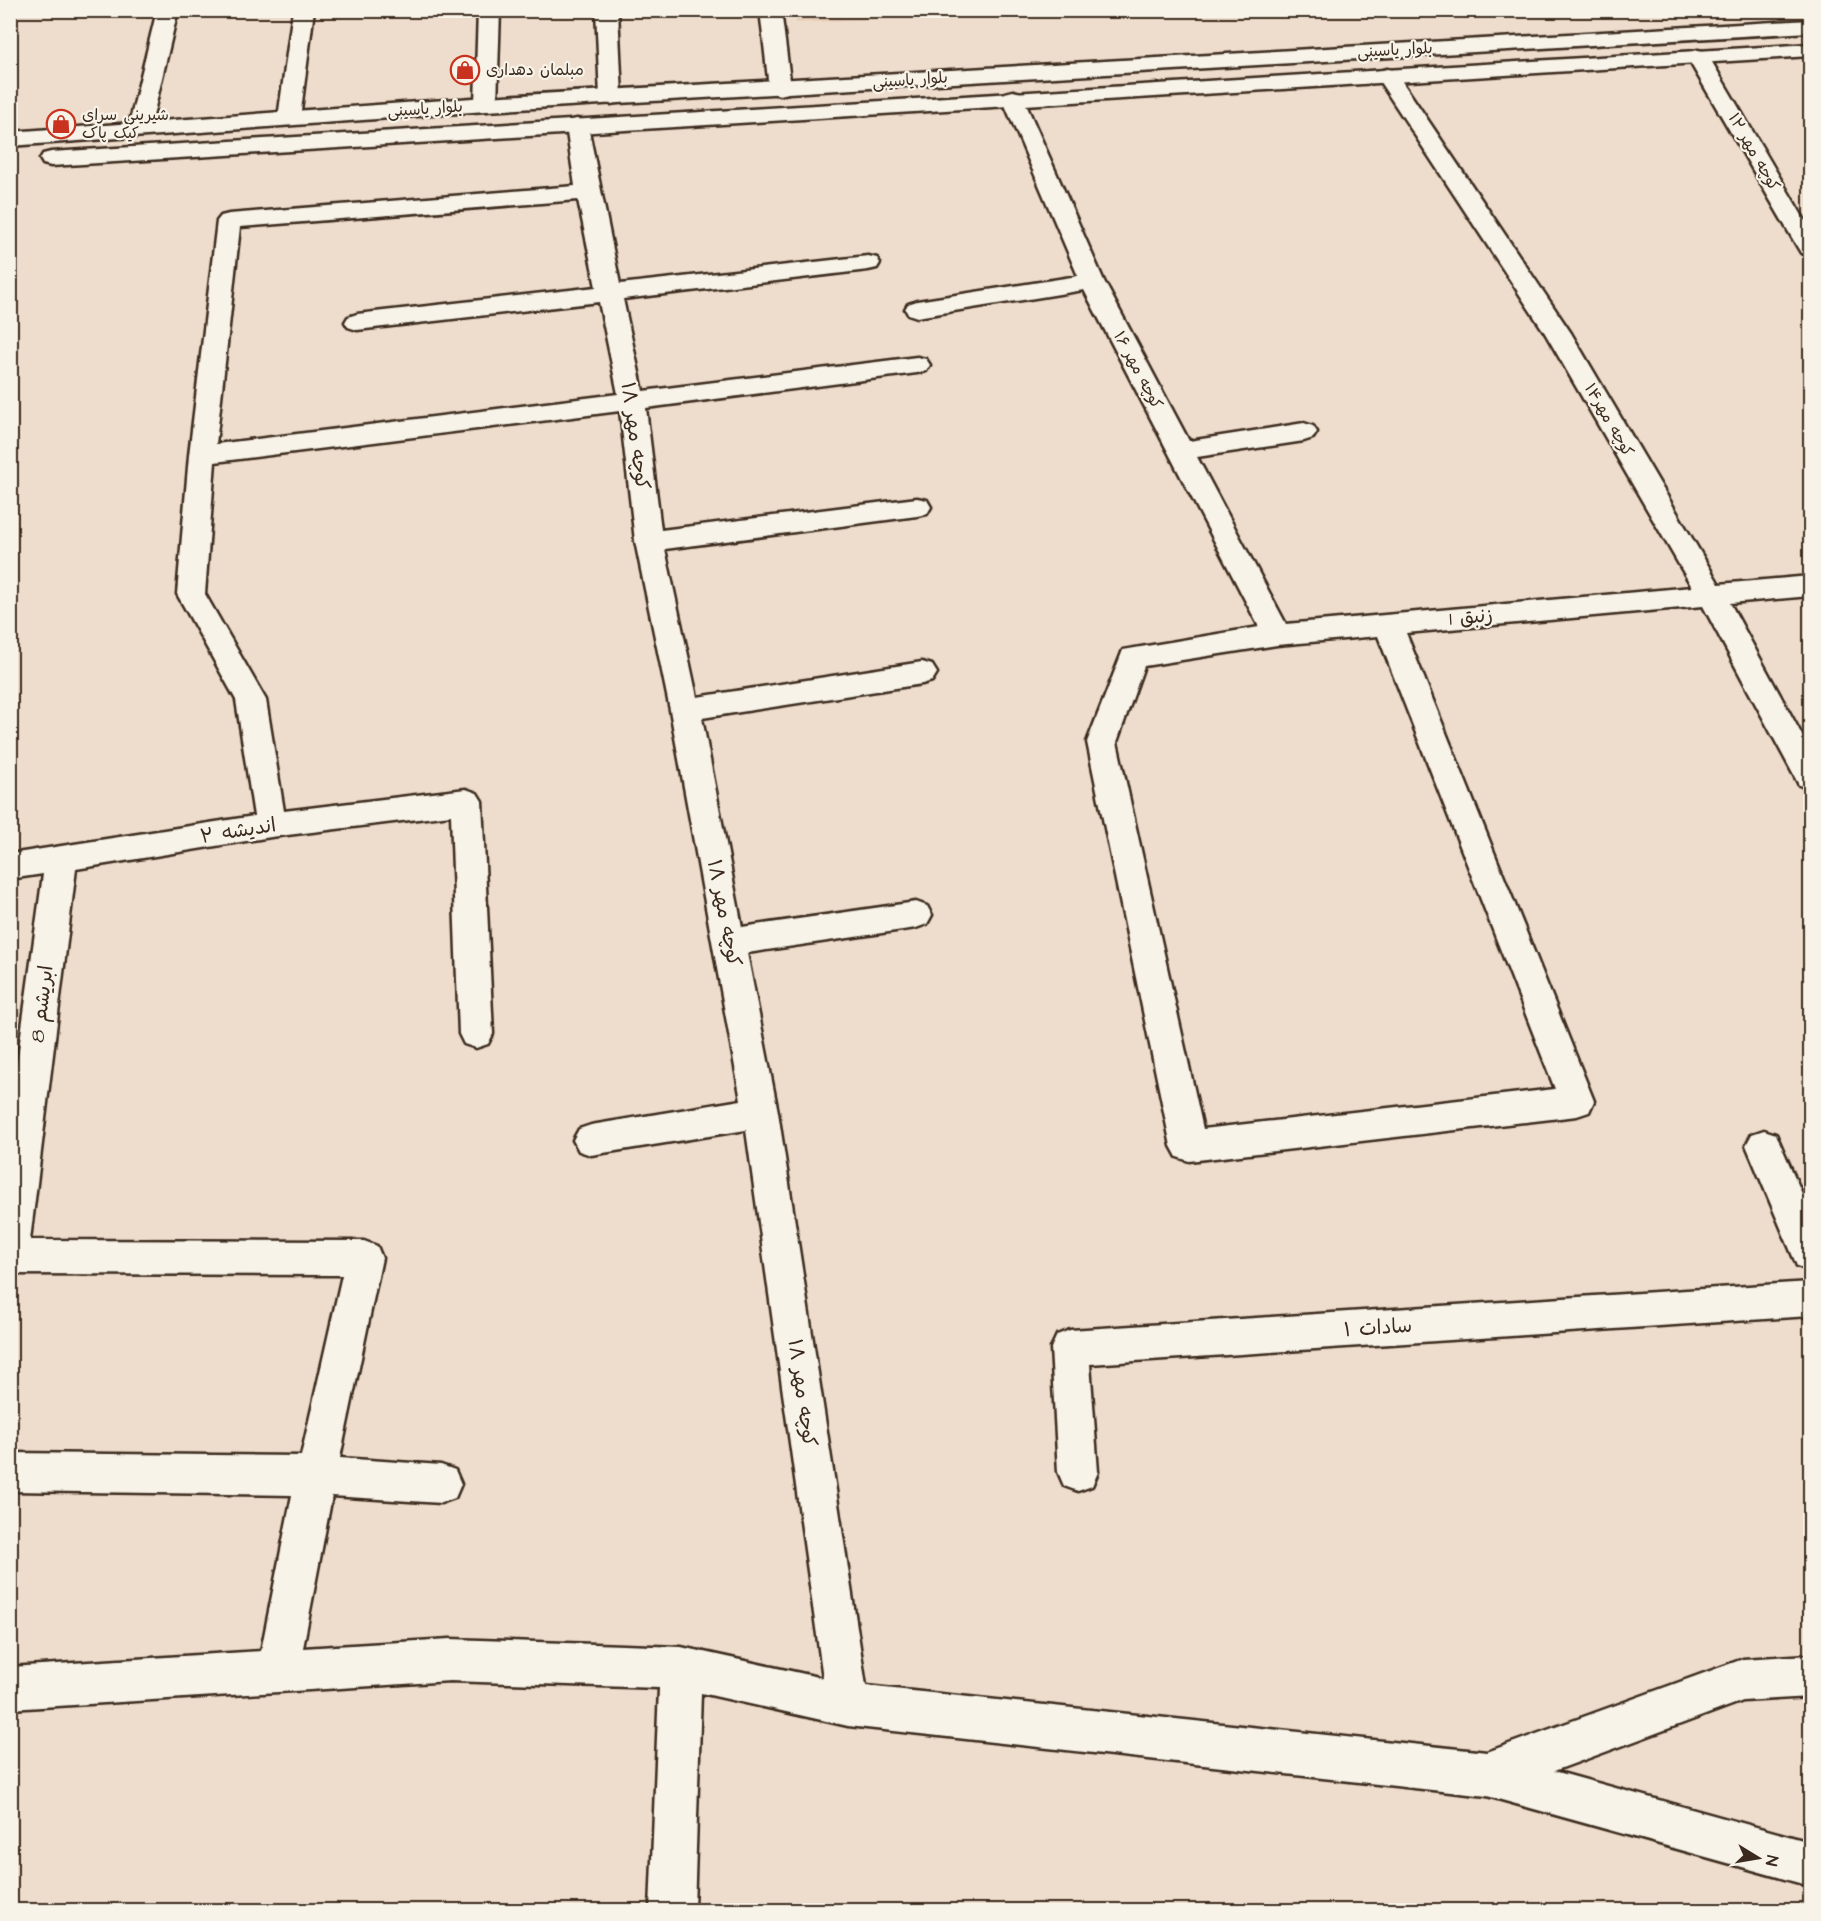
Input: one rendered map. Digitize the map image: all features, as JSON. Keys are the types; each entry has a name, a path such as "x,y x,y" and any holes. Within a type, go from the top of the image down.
{"street":[{"path":"139,129 168,10"},
{"path":"289,118 304,10"},
{"path":"486,104 489,10"},
{"path":"607,10 611,97"},
{"path":"770,10 780,88"},
{"name":"بلوار یاسینی","path":"10,139 486,104 1810,26"},
{"name":"بلوار یاسینی","path":"34,160 1810,50"},
{"name":"کوچه مهر ۱۲","path":"1698,57 1810,248"},
{"path":"1221,60 1233,84"},
{"name":"کوچه مهر۱۴","path":"1387,76 1557,333 1711,595 1810,777"},
{"name":"کوچه مهر ۱۶","path":"1013,98 1092,281 1277,635"},
{"name":"کوچه مهر ۱۸","path":"577,126 608,293 632,401 649,541 685,710 761,1112 848,1705"},
{"path":"272,825 252,700 191,594 202,455 229,221 588,192"},
{"path":"357,322 868,263"},
{"path":"917,309 1092,281"},
{"path":"202,455 916,365"},
{"path":"1181,451 1304,432"},
{"path":"649,541 917,507"},
{"name":"زنبق 1","path":"1388,625 1577,1101 1189,1146 1102,742 1133,657 1277,635 1810,586"},
{"path":"685,710 922,672"},
{"name":"اندیشه ۲","path":"10,867 272,825 466,801 476,1034"},
{"name":"ابریشم 8","path":"10,1256 61,860"},
{"path":"729,942 916,915"},
{"path":"591,1140 761,1112"},
{"path":"1764,1144 1810,1254"},
{"path":"10,1256 364,1258 316,1476 278,1671"},
{"name":"سادات ۱","path":"1078,1472 1070,1348 1810,1299"},
{"path":"10,1472 316,1476 441,1484"},
{"path":"10,1688 450,1659 681,1668 848,1705 1487,1774 1810,1864"},
{"path":"672,1911 681,1668"},
{"path":"1487,1774 1743,1680 1810,1676"}],"shaded area":[{"path":"795,10 1027,10 1027,11 796,23"}],"place":[{"name":"مبلمان دهداری","path":"465,70"},
{"name":"شیرینی سرای کیک پاک","path":"61,124"}]}
